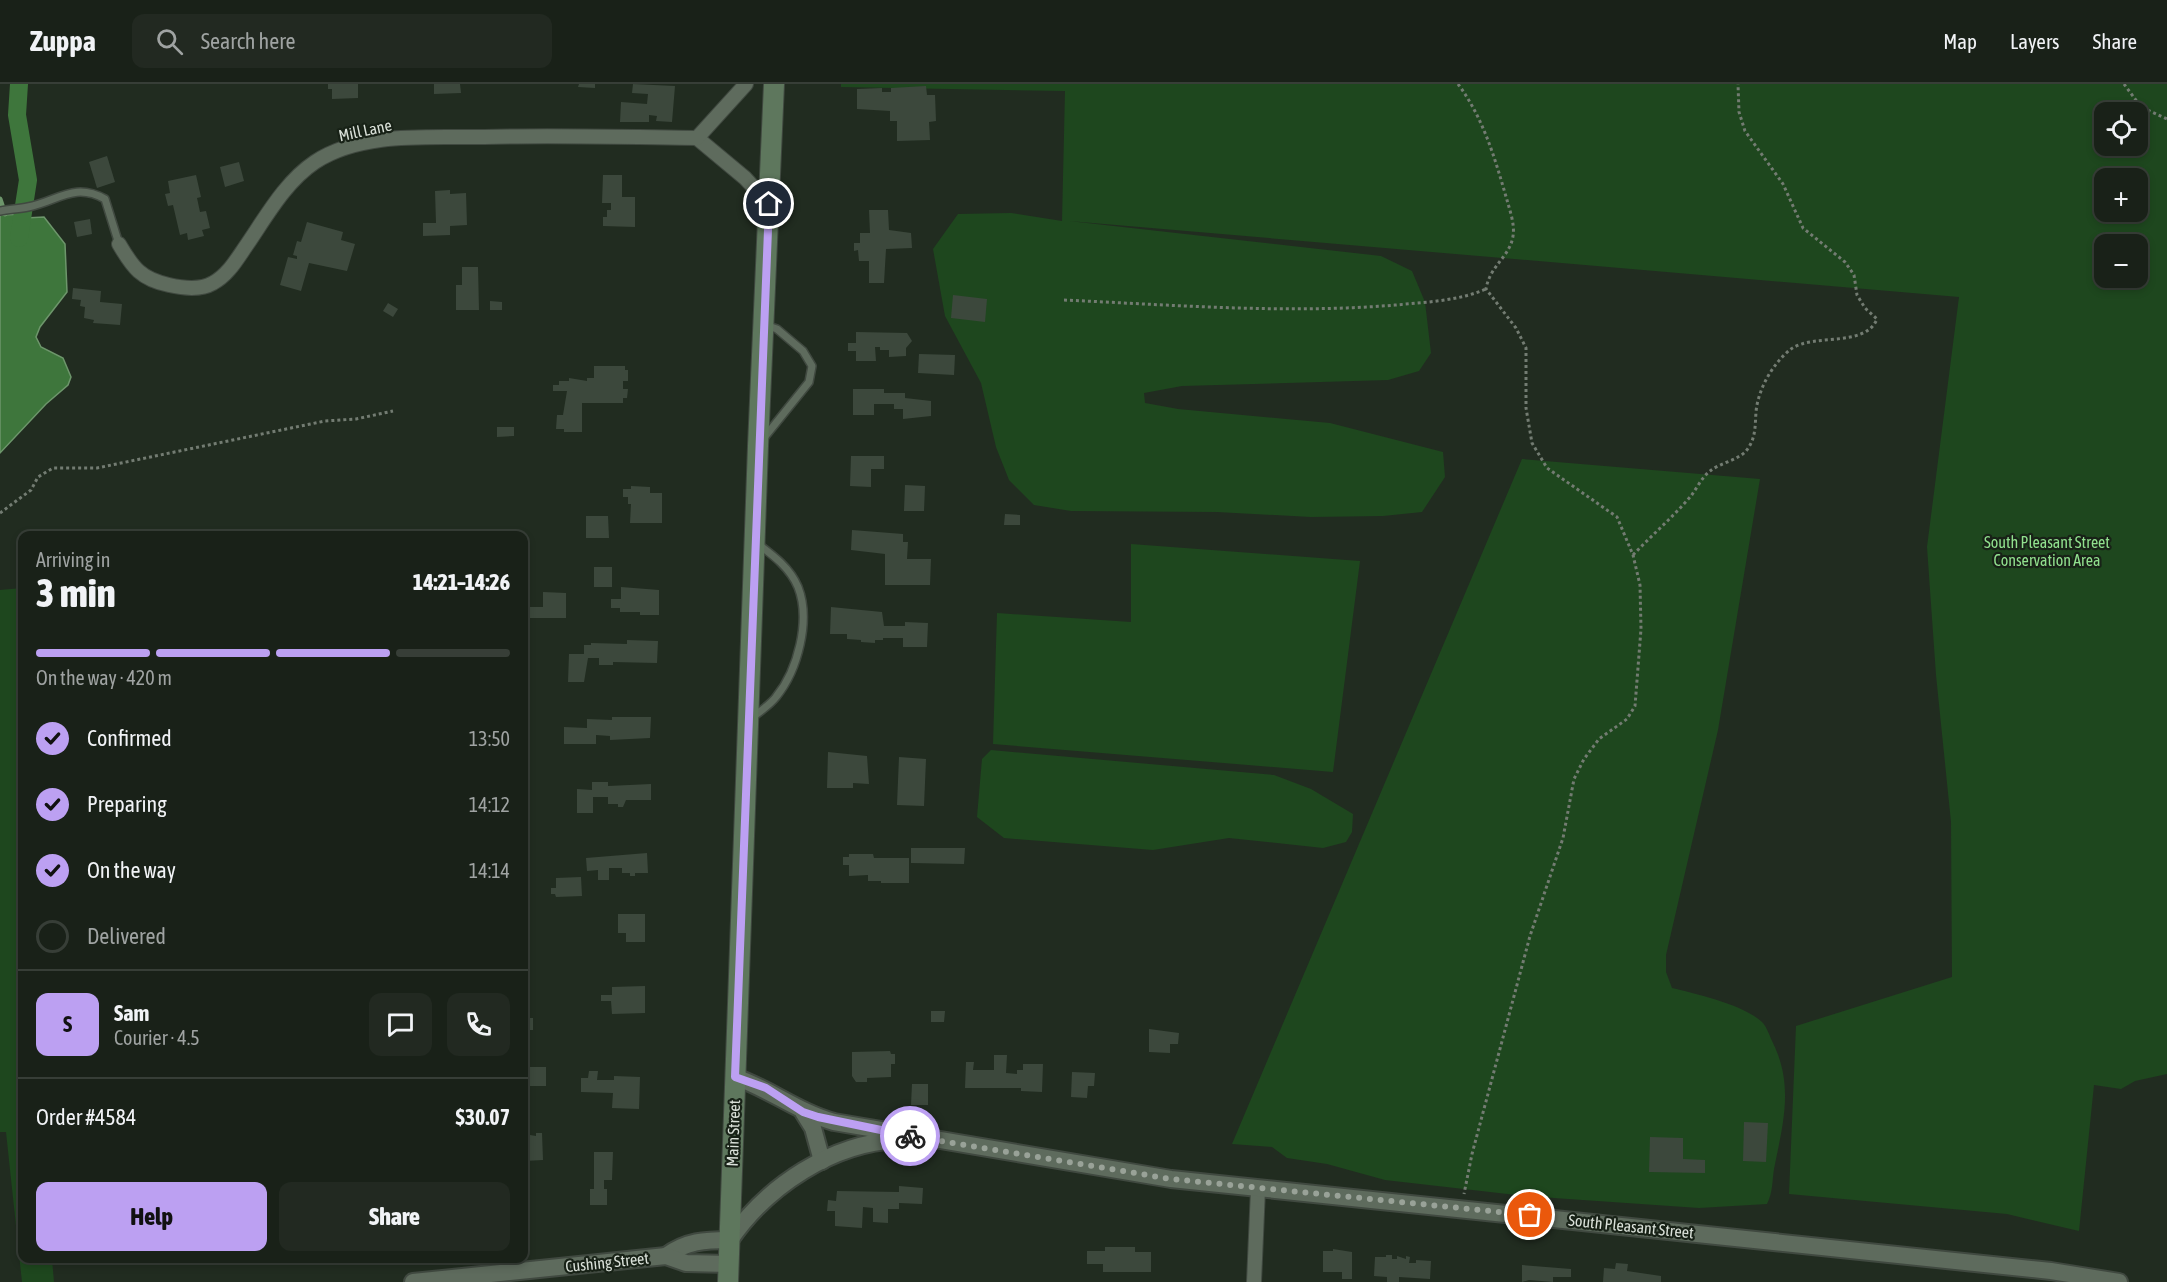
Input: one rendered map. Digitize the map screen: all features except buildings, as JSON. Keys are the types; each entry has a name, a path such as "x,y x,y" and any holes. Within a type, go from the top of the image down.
{"main road":[{"name":"Main Street","path":"728,1273 754,541 774,84"}],"street":[{"path":"746,84 697,138 745,177 769,204"},
{"name":"Mill Lane","path":"119,244 131,264 150,281 185,288 211,285 231,267 287,187 315,162 348,148 390,140 426,138 561,135 697,138"},
{"name":"South Pleasant Street","path":"735,1077 766,1088 803,1112 834,1122 1105,1169 1258,1189 1462,1208 2051,1271 2119,1282"},
{"path":"803,1112 813,1128 822,1161"},
{"name":"South Pleasant Street","path":"730,1240 750,1212 767,1196 822,1161 876,1142 929,1139"},
{"path":"1254,1282 1258,1189"},
{"path":"666,1256 687,1244 703,1240 730,1240"},
{"name":"Cushing Street","path":"413,1282 666,1256 728,1273"}],"lane":[{"path":"0,211 30,207 68,193 92,192 105,199 119,244"},
{"path":"758,446 809,382 812,366 803,351 777,329 763,324"},
{"path":"748,722 776,697 791,671 801,642 802,619 799,589 788,569 754,541"}],"path":[{"path":"1458,84 1491,142 1512,219 1514,235 1509,250 1489,274 1486,289 1516,328 1526,348 1526,408 1532,443 1547,468 1617,517 1634,555 1640,585 1641,628 1635,706 1627,719 1599,739 1584,759 1574,779 1563,838 1530,936 1472,1154 1462,1208"},
{"path":"1634,555 1690,496 1709,471 1746,452 1756,431 1756,410 1772,367 1791,349 1806,340 1830,340 1862,333 1874,326 1877,319 1865,308 1857,295 1854,275 1845,262 1803,228 1782,184 1744,131 1739,112 1738,84"},
{"path":"2124,84 2142,107 2167,119"},
{"path":"1064,300 1228,309 1370,307 1437,301 1471,295 1486,289"},
{"path":"0,513 31,490 38,477 53,468 97,468 325,421 356,419 393,411"}],"green space":[{"name":"South Pleasant Street Conservation Area","path":"841,84 2167,84 2167,1074 2135,1081 2121,1089 2094,1085 2079,1231 2007,1214 1789,1194 1796,1026 1952,977 1951,822 1936,675 1927,547 1959,297 1069,221 1381,256 1412,271 1425,302 1431,353 1419,371 1388,380 1182,386 1144,393 1145,403 1178,409 1330,423 1443,452 1445,477 1422,512 1383,516 1311,517 1217,512 1071,511 1034,505 1009,480 996,447 981,383 945,316 933,249 958,214 1011,213 1062,221 1065,91 841,87"},
{"path":"1522,459 1760,479 1718,730 1666,955 1666,972 1672,988 1744,1010 1762,1022 1767,1029 1783,1074 1785,1105 1767,1204 1699,1208 1525,1196 1385,1180 1327,1164 1287,1158 1272,1147 1232,1144"},
{"path":"1131,544 1360,561 1333,772 993,744 997,613 1131,622"},
{"path":"18,588 18,1244 6,1132 0,1132 0,590"},
{"path":"991,750 1274,775 1311,789 1353,814 1352,832 1346,842 1323,848 1229,838 1153,850 1004,838 977,817 982,759"},
{"path":"20,1263 52,1263 54,1282 22,1282"}],"shaded area":[{"path":"25,214 25,218 44,217 65,244 67,292 40,327 36,337 41,347 63,358 71,377 68,385 46,404 0,453 0,215"}],"waterway":[{"path":"19,84 17,115 28,180 19,238"},
{"path":"0,199 5,214"}],"way so far":[{"path":"910,1136 1171,1179 1530,1215"}],"route":[{"path":"769,204 735,1077 766,1088 803,1112 834,1122 910,1136"}]}
